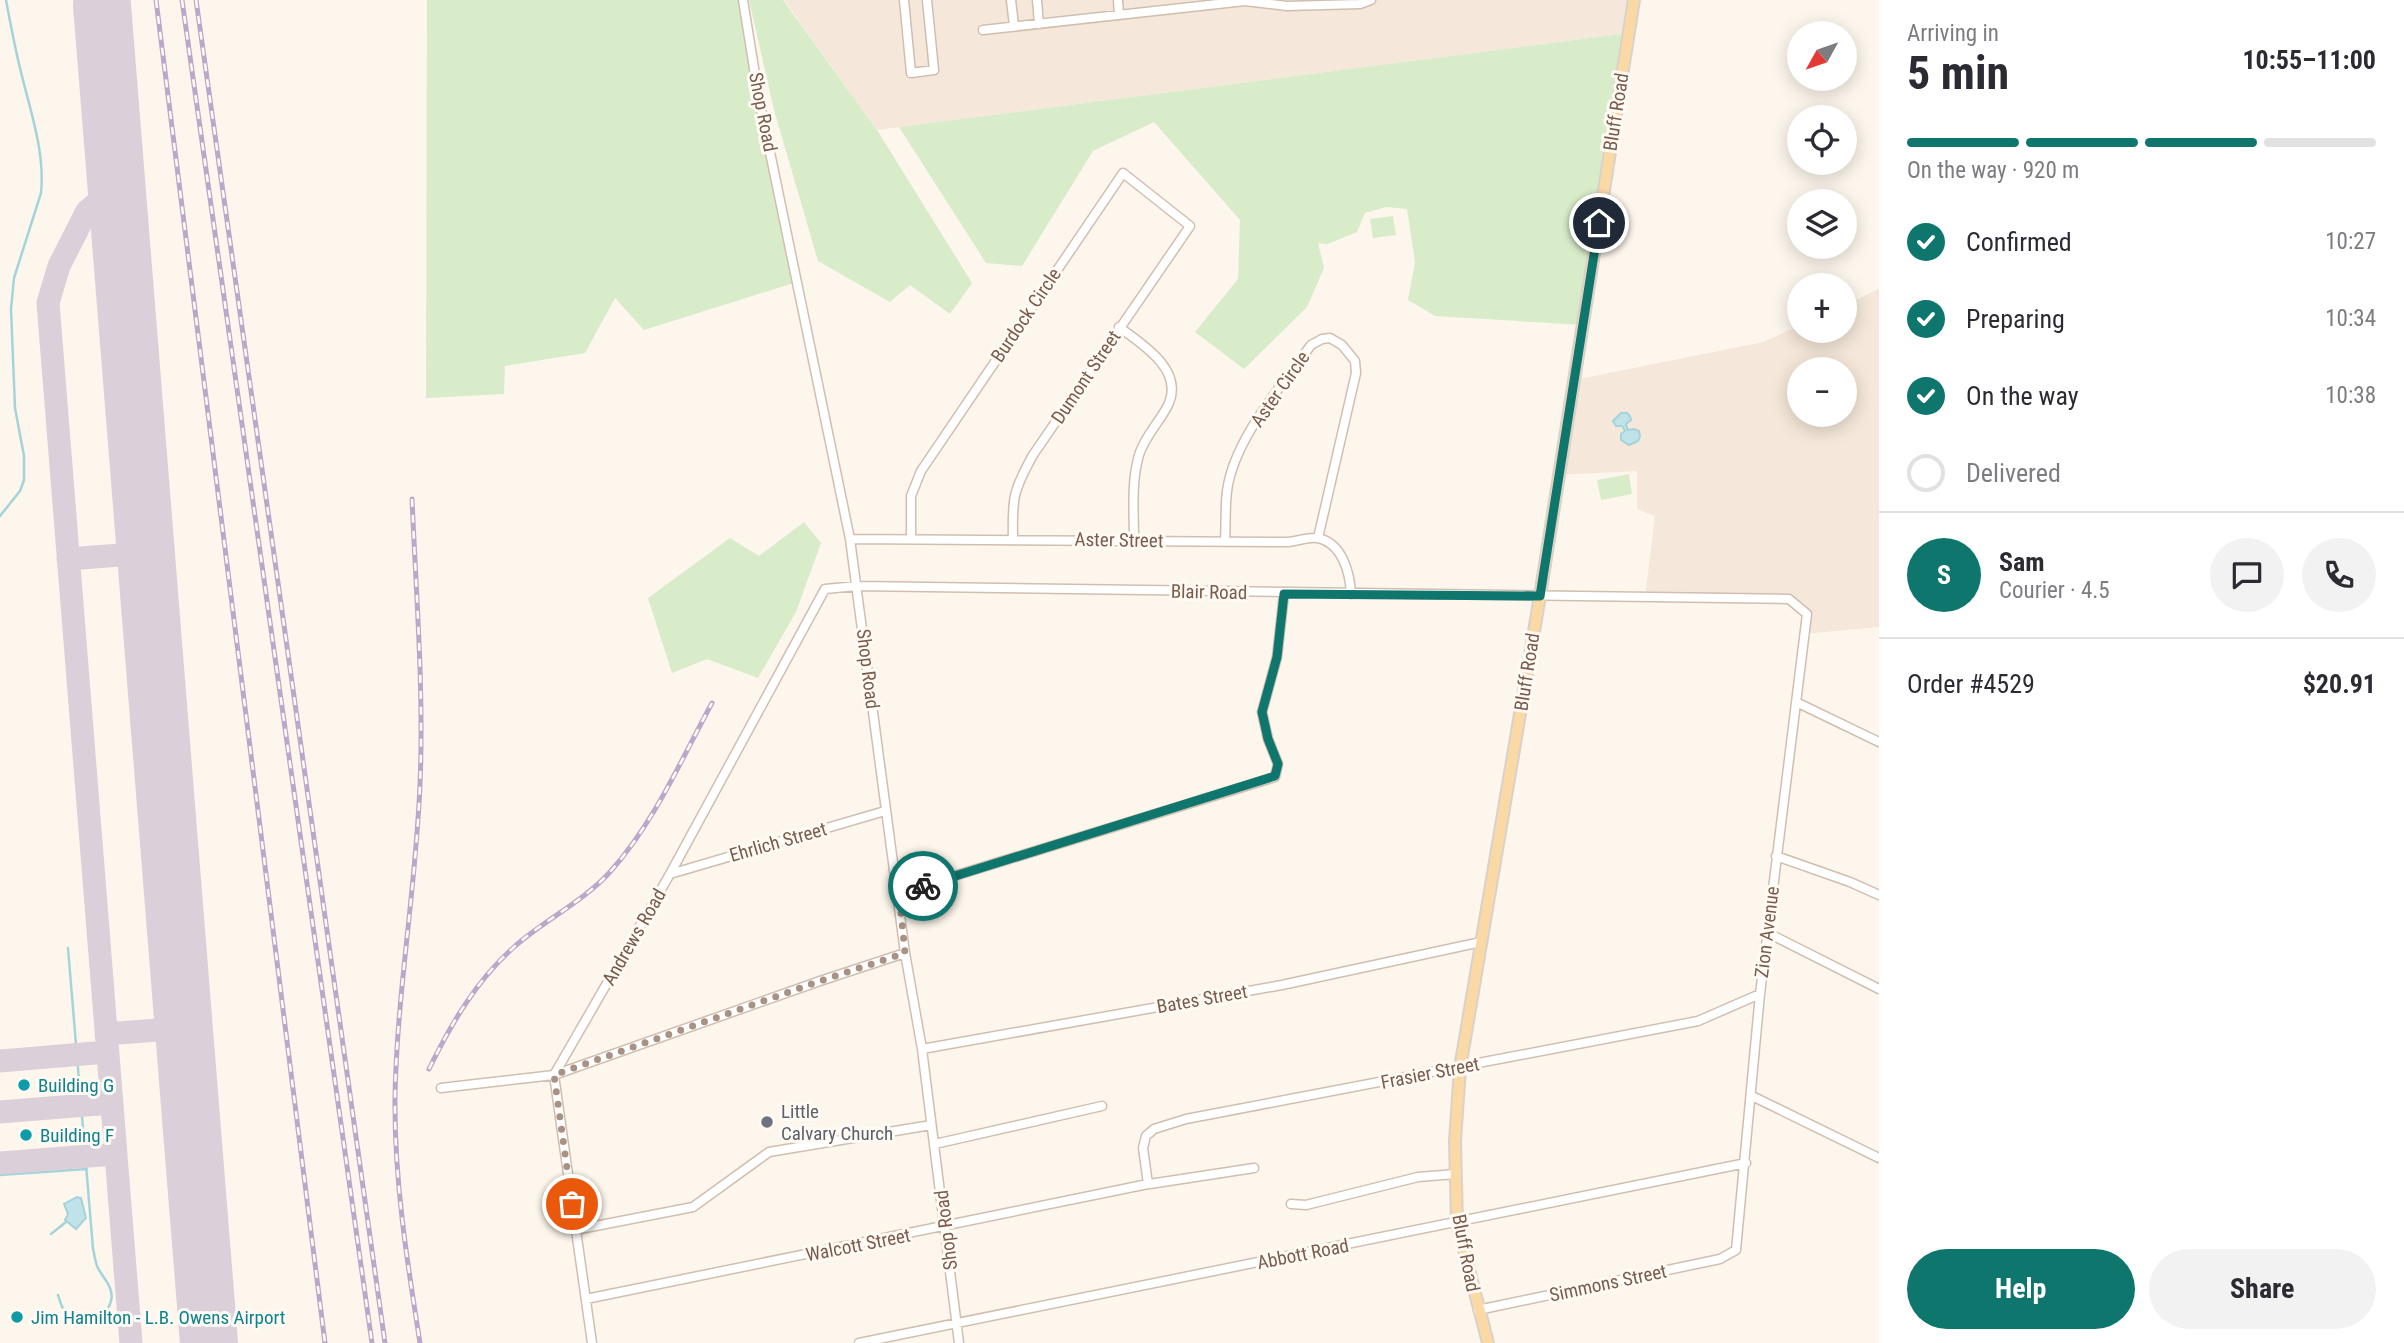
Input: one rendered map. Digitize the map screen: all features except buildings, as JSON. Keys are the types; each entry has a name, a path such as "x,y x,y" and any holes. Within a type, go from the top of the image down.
{"main road":[{"name":"Bluff Road","path":"1488,1343 1457,1223 1455,1141 1460,1068 1540,596 1634,0"}],"street":[{"name":"Shop Road","path":"743,0 759,99 850,539 885,811 935,1144 959,1343"},
{"path":"904,0 911,73 934,71 927,0"},
{"path":"1011,0 1014,26"},
{"path":"1037,0 1040,24"},
{"path":"1118,0 1119,15"},
{"path":"1142,0 1143,12"},
{"path":"983,30 1245,1 1287,6 1360,4 1371,0"},
{"name":"Burdock Circle","path":"911,538 911,496 920,471 1123,173 1190,226"},
{"name":"Dumont Street","path":"1013,539 1012,502 1018,482 1033,455 1190,226"},
{"path":"1119,327 1162,363 1171,380 1170,401 1140,453 1134,479 1134,541"},
{"name":"Aster Circle","path":"1225,540 1227,490 1234,465 1256,423 1311,345 1330,338 1342,345 1355,361 1356,373 1318,538"},
{"name":"Aster Street","path":"850,539 1288,542 1318,538"},
{"path":"1318,538 1332,546 1344,560 1350,576 1351,594"},
{"name":"Blair Road","path":"857,586 1789,599 1807,614"},
{"name":"Andrews Road","path":"554,1075 670,874 825,589 857,586"},
{"path":"899,893 1275,776 1278,764 1268,739 1262,712 1277,657 1284,594"},
{"name":"Zion Avenue","path":"1736,1250 1760,994 1807,614"},
{"path":"1796,702 1879,742"},
{"name":"Ehrlich Street","path":"670,874 885,811"},
{"path":"1776,856 1879,895"},
{"path":"1768,933 1879,989"},
{"name":"Bates Street","path":"922,1049 1282,985 1481,942"},
{"path":"441,1088 554,1075 905,953"},
{"name":"Frasier Street","path":"1148,1184 1143,1148 1146,1136 1154,1129 1186,1119 1698,1021 1760,994"},
{"path":"554,1075 592,1343"},
{"path":"1752,1096 1879,1158"},
{"path":"935,1144 1102,1106"},
{"path":"575,1230 693,1207 769,1153 931,1125"},
{"name":"Abbott Road","path":"859,1343 1746,1163"},
{"name":"Walcott Street","path":"586,1299 1148,1184 1254,1168"},
{"path":"1291,1204 1306,1205 1418,1177 1455,1174"},
{"name":"Simmons Street","path":"1478,1310 1720,1259 1736,1250"}],"shaded area":[{"path":"784,0 1634,0 1629,33 877,130"},
{"path":"1879,289 1879,627 1804,634 1807,614 1789,599 1645,597 1655,516 1637,509 1637,471 1559,475 1574,380 1763,342 1787,331 1787,343 1857,343 1857,299"}],"green space":[{"path":"427,0 744,0 797,282 644,330 615,298 585,353 505,366 504,394 426,398"},
{"path":"749,0 783,0 877,130 972,283 950,314 910,285 890,302 818,261 774,110"},
{"path":"1629,33 1583,325 1435,316 1408,300 1415,262 1407,209 1386,207 1365,213 1357,232 1328,244 1318,243 1324,268 1307,307 1244,369 1195,332 1238,279 1240,220 1154,122 1093,151 1022,266 986,263 899,127"},
{"path":"1393,216 1396,235 1373,238 1370,219"},
{"path":"1629,474 1632,494 1601,500 1597,480"},
{"path":"804,522 821,543 796,612 758,678 707,659 672,673 648,598 730,538 759,556"}],"water":[{"path":"1621,413 1630,416 1631,420 1626,424 1628,430 1639,431 1638,441 1629,445 1621,440 1621,434 1625,431 1622,426 1616,426 1613,421"},
{"path":"77,1197 81,1198 86,1218 76,1229 65,1220 68,1214 64,1204"}],"waterway":[{"path":"0,516 20,491 24,480 24,456 15,408 11,309 14,278 41,193 42,179 37,136 6,0"},
{"path":"58,1295 65,1311 83,1319 104,1312 112,1296 97,1265 93,1249 68,948"},
{"path":"0,1175 87,1169"},
{"path":"51,1234 66,1222"}],"taxiway":[{"path":"118,203 93,206 87,211 59,266 48,303 131,1343"},
{"path":"68,559 146,553"},
{"path":"106,1034 184,1028"},
{"path":"0,1061 107,1052"},
{"path":"0,1112 111,1103"},
{"path":"0,1163 115,1154"}],"runway":[{"path":"102,5 209,1343"}],"railway":[{"path":"156,0 325,1343"},
{"path":"182,0 372,1343"},
{"path":"196,0 385,1343"},
{"path":"412,499 421,749 415,862 396,1057 395,1127 402,1220 420,1343"},
{"path":"429,1069 466,1004 500,960 526,937 588,893 626,853 666,790 712,703"}],"way so far":[{"path":"572,1204 554,1075 905,953 899,893 923,886"}],"place":[{"name":"Building G","path":"24,1085"},
{"name":"Little Calvary Church","path":"767,1122"},
{"name":"Building F","path":"26,1135"},
{"name":"Jim Hamilton - L.B. Owens Airport","path":"17,1317"}],"route":[{"path":"923,886 1275,776 1278,764 1268,739 1262,712 1277,657 1284,594 1540,596 1599,223"}]}
